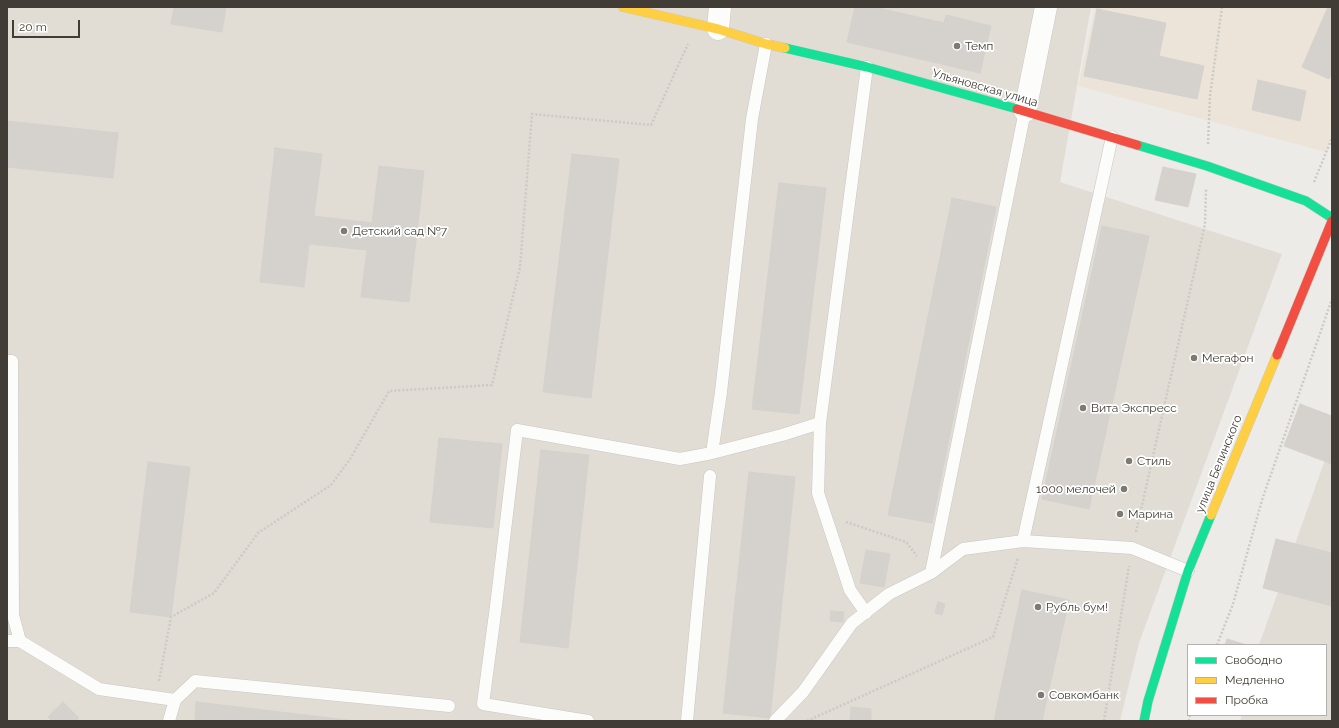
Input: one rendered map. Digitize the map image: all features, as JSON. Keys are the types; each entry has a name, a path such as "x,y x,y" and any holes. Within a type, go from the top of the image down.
{"street":[{"name":"Ульяновская улица","path":"623,7 718,29 766,44 867,67 1112,137 1207,166 1306,201 1332,220"},
{"path":"718,29 720,7"},
{"path":"1025,111 1046,7"},
{"name":"улица Белинского","path":"1144,721 1148,701 1188,572 1332,220"}],"lane":[{"path":"712,453 721,392 752,119 766,44"},
{"path":"866,613 850,590 818,493 820,423 867,67"},
{"path":"931,573 1025,111"},
{"path":"1023,541 1112,137"},
{"path":"7,360 12,361 13,615 20,642"},
{"path":"588,721 483,704 517,430 680,459 712,453 782,435 820,423"},
{"path":"688,721 710,476"},
{"path":"775,721 803,692 852,623 889,594 931,573 963,549 1023,541 1132,548 1188,572"},
{"path":"7,641 20,642 99,689 175,700"},
{"path":"169,721 175,700 195,681 449,706"}],"path":[{"path":"1104,721 1132,548 1205,224 1210,96 1222,7"},
{"path":"155,698 171,617 214,592 258,533 331,485 350,459 389,391 492,385 520,267 532,114 651,125 697,24"},
{"path":"1306,201 1332,138"},
{"path":"1216,644 1233,604 1262,500 1332,299"},
{"path":"826,516 906,542 931,573"},
{"path":"807,721 993,637 1023,541"}],"shaded area":[{"path":"7,7 1091,7 1060,182 1282,254 1139,643 1120,721 7,721"},
{"path":"1095,7 1332,7 1332,136 1326,152 1078,86"},
{"path":"1332,440 1332,721 1240,721 1242,716 1327,716 1327,644 1259,644"}],"building":[{"path":"174,7 226,7 222,32 171,24"},
{"path":"855,7 874,7 944,23 946,15 991,26 980,73 847,42"},
{"path":"1328,7 1332,7 1332,73 1329,79 1302,67"},
{"path":"1097,9 1166,23 1159,56 1204,66 1197,99 1084,76"},
{"path":"1258,80 1306,91 1300,121 1252,110"},
{"path":"7,121 118,133 113,178 7,167"},
{"path":"275,148 322,154 314,216 372,223 379,166 424,171 409,302 361,297 367,250 309,244 304,287 260,282"},
{"path":"572,154 619,159 591,398 543,392"},
{"path":"1163,167 1196,174 1188,207 1155,200"},
{"path":"779,183 826,188 799,414 752,409"},
{"path":"952,198 996,207 932,523 888,515"},
{"path":"1102,226 1149,236 1089,509 1042,499"},
{"path":"1300,404 1332,416 1332,464 1284,446"},
{"path":"439,438 502,444 493,528 430,522"},
{"path":"541,450 589,455 568,648 520,642"},
{"path":"148,462 190,467 171,617 130,612"},
{"path":"749,472 795,477 770,718 723,713"},
{"path":"1276,539 1332,553 1332,606 1263,588"},
{"path":"866,550 890,554 884,587 860,583"},
{"path":"1022,590 1069,600 1042,721 994,721"},
{"path":"938,602 945,604 942,615 935,613"},
{"path":"831,611 844,612 843,622 830,621"},
{"path":"1227,639 1244,644 1225,644"},
{"path":"63,702 79,718 76,721 52,721 48,717"},
{"path":"196,702 356,721 195,721"},
{"path":"851,707 871,709 871,721 850,721"}],"traffic: fast":[{"path":"785,48 867,67 1017,109"},
{"path":"1137,145 1207,166 1306,201 1332,218"},
{"path":"1144,721 1148,701 1188,571 1211,515"}],"traffic: slow":[{"path":"623,7 718,29 766,44 785,48"},
{"path":"1211,515 1277,355"}],"traffic: jam":[{"path":"1017,109 1137,145"},
{"path":"1277,355 1332,221"}],"place":[{"name":"Темп","path":"957,46"},
{"name":"Детский сад №7","path":"344,231"},
{"name":"Мегафон","path":"1194,358"},
{"name":"Вита Экспресс","path":"1083,408"},
{"name":"Стиль","path":"1129,461"},
{"name":"1000 мелочей","path":"1124,489"},
{"name":"Марина","path":"1120,514"},
{"name":"Рубль бум!","path":"1038,607"},
{"name":"Совкомбанк","path":"1041,695"}]}
